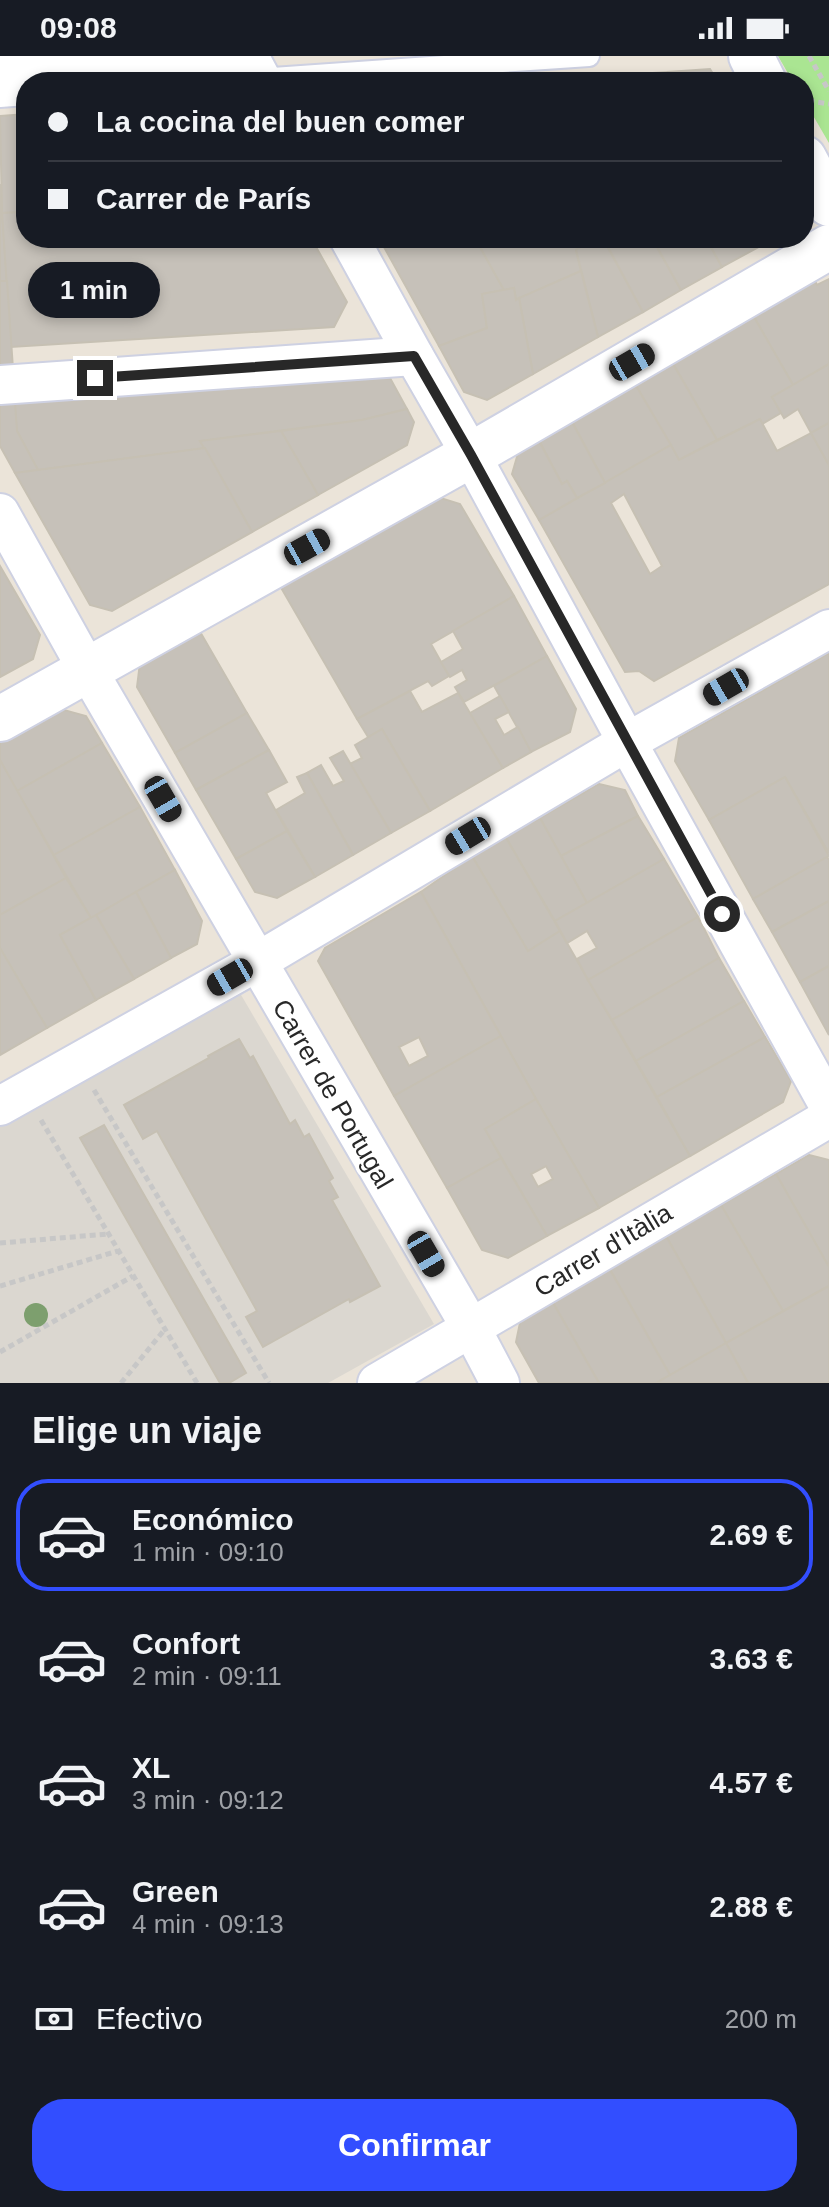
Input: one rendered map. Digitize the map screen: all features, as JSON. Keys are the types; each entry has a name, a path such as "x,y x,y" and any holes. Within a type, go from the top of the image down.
{"street":[{"path":"50,72 251,68"},
{"path":"814,176 829,204"},
{"path":"0,719 471,455 829,247"},
{"path":"355,248 829,1106"},
{"path":"0,385 414,356"},
{"name":"Carrer de Portugal","path":"0,513 500,1383"},
{"path":"17,1108 627,742 829,629"},
{"name":"Carrer d'Itàlia","path":"377,1383 829,1118"}],"lane":[{"path":"251,68 589,56"}],"path":[{"path":"809,56 829,91"},
{"path":"87,1079 269,1383"},
{"path":"17,1108 108,1234 197,1383"},
{"path":"0,1243 108,1234"},
{"path":"0,1286 118,1251"},
{"path":"0,1352 133,1276"},
{"path":"121,1383 165,1329"}],"green space":[{"path":"778,56 829,56 829,143 814,117 814,72 787,72"}],"shaded area":[{"path":"237,988 434,1324 328,1383 0,1383 0,1127"}],"building":[{"path":"710,69 712,72 668,72"},
{"path":"16,115 16,212 2,213 0,116"},
{"path":"0,184 7,281 0,281"},
{"path":"16,212 16,248 317,248 347,302 334,327 11,347 2,213"},
{"path":"385,248 481,248 504,290 482,294 487,328 439,346"},
{"path":"481,248 579,248 576,250 581,271 516,300 514,288 504,290"},
{"path":"608,248 643,312 598,337 576,250"},
{"path":"608,248 658,248 681,290 643,312"},
{"path":"658,248 712,248 722,267 681,290"},
{"path":"712,248 757,248 722,267"},
{"path":"581,271 598,337 533,374 519,298"},
{"path":"829,279 829,364 793,385 754,317 815,281 817,285"},
{"path":"0,281 7,281 13,369 0,369"},
{"path":"514,288 516,300 519,298 533,374 487,400 464,392 439,346 487,328 482,294"},
{"path":"754,317 793,385 772,397 781,413 762,424 760,419 717,440 672,362"},
{"path":"672,362 717,440 679,460 635,384"},
{"path":"829,364 829,423 811,433 798,409 784,418 772,397"},
{"path":"390,378 407,409 362,420 200,441 205,448 38,470 17,431 14,403"},
{"path":"635,384 671,445 605,483 571,420"},
{"path":"14,388 17,431 38,470 15,473 0,446 0,389"},
{"path":"407,409 414,422 407,445 318,495 281,431 362,420"},
{"path":"760,419 777,451 811,433 829,465 829,584 654,681 639,671 625,672 539,520 671,445 679,460","holes":["624,494 662,566 650,574 611,503"]},
{"path":"571,420 605,483 577,498 567,481 562,484 538,439"},
{"path":"829,423 829,465 811,433"},
{"path":"281,431 318,495 252,532 200,441"},
{"path":"538,439 562,484 567,481 577,498 539,520 512,474 519,450"},
{"path":"205,448 252,532 112,611 90,605 15,473"},
{"path":"434,496 460,504 514,596 431,644 449,676 432,686 428,681 357,719 279,584"},
{"path":"0,566 40,635 33,659 0,677"},
{"path":"514,596 547,656 464,702 455,687 467,680 462,670 450,677 441,662 463,649 453,631"},
{"path":"199,630 247,713 175,753 137,687 140,663"},
{"path":"829,653 829,853 785,777 709,820 675,761 679,738"},
{"path":"547,656 576,709 570,732 531,752 494,686"},
{"path":"410,691 422,712 458,693 503,768 430,811 382,729 368,737 357,719"},
{"path":"500,696 509,712 495,719 504,735 518,727 531,752 503,768 470,713"},
{"path":"60,709 86,716 102,743 17,791 0,760 0,742"},
{"path":"247,713 269,750 196,790 175,753"},
{"path":"382,729 430,811 391,833 350,764 362,758 355,745"},
{"path":"102,743 140,807 54,855 17,791"},
{"path":"269,750 287,782 266,793 287,831 236,859 196,790"},
{"path":"343,751 391,833 353,855 307,773 321,765 333,786 344,781 330,758"},
{"path":"0,760 66,878 0,915"},
{"path":"307,773 353,855 315,877 276,810 305,793 297,777"},
{"path":"785,777 829,856 753,899 709,820"},
{"path":"599,784 625,790 638,816 561,856 540,818"},
{"path":"140,807 175,870 91,918 54,855"},
{"path":"638,816 664,859 587,903 561,856"},
{"path":"540,818 587,903 555,921 505,836"},
{"path":"287,831 315,877 277,898 255,892 236,859"},
{"path":"505,836 560,931 528,951 472,856"},
{"path":"472,856 528,951 560,931 690,1156 599,1208 421,892"},
{"path":"827,857 829,901 772,932 753,899"},
{"path":"664,859 698,917 588,980 577,959 597,948 587,931 567,943 555,921"},
{"path":"175,870 202,921 197,944 171,958 136,892"},
{"path":"66,878 91,918 60,935 96,1000 47,1028 0,948 0,915"},
{"path":"136,892 171,958 134,979 96,915"},
{"path":"421,892 501,1036 394,1096 318,961 325,948","holes":["419,1037 428,1056 409,1066 399,1047"]},
{"path":"829,901 829,966 800,982 772,932"},
{"path":"96,915 134,979 96,1000 60,935"},
{"path":"698,917 719,958 612,1020 588,980"},
{"path":"0,948 47,1028 0,1055"},
{"path":"719,958 744,1001 636,1061 612,1020"},
{"path":"829,966 829,1035 800,982"},
{"path":"744,1001 765,1037 657,1097 636,1061"},
{"path":"501,1036 536,1099 485,1129 501,1158 447,1188 394,1096"},
{"path":"765,1037 791,1081 783,1102 690,1156 657,1097"},
{"path":"239,1039 250,1058 253,1056 290,1124 295,1120 304,1137 309,1134 333,1178 329,1181 338,1197 332,1200 380,1286 350,1302 349,1299 263,1347 246,1317 257,1311 157,1131 143,1139 124,1105"},
{"path":"536,1099 599,1208 547,1236 485,1129","holes":["546,1166 553,1179 538,1187 531,1174"]},
{"path":"104,1125 246,1373 229,1383 220,1383 80,1138"},
{"path":"809,1155 829,1160 829,1267 776,1174"},
{"path":"501,1158 547,1236 508,1258 482,1250 447,1188"},
{"path":"776,1174 829,1267 829,1286 783,1311 721,1205"},
{"path":"721,1205 783,1311 726,1343 666,1236"},
{"path":"666,1236 726,1343 670,1375 609,1268"},
{"path":"609,1268 670,1375 656,1383 599,1383 552,1301"},
{"path":"829,1286 829,1383 748,1383 726,1343"},
{"path":"552,1301 599,1383 539,1383 516,1342 521,1318"},
{"path":"726,1343 748,1383 656,1383"}],"route":[{"path":"95,378 414,356 722,914"}]}
